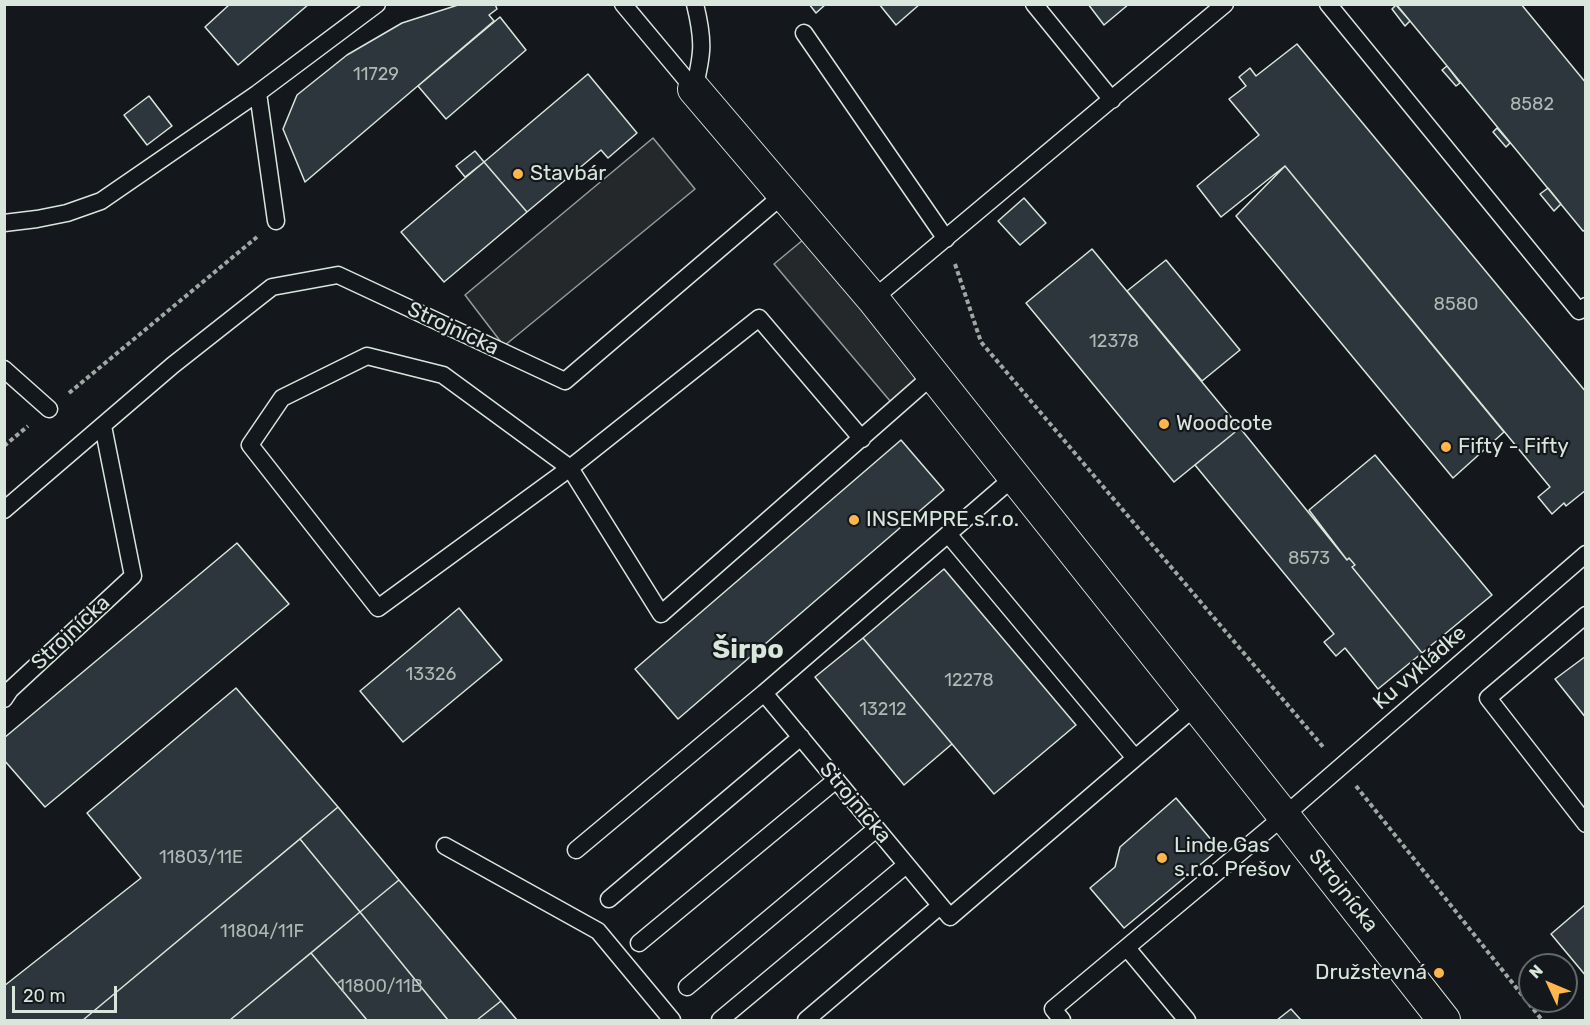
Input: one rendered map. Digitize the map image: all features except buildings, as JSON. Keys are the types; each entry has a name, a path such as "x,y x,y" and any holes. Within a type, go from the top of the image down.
{"street":[{"name":"Strojnícka","path":"694,89 873,299 1444,1020"}],"lane":[{"path":"4,223 67,213 101,201 258,93 377,4"},
{"name":"Strojnícka","path":"623,4 694,89"},
{"path":"694,89 702,55 702,30 695,4"},
{"path":"1034,4 1112,100"},
{"path":"873,299 1225,4"},
{"path":"1328,4 1579,310 1586,306"},
{"path":"804,33 946,239"},
{"path":"258,93 276,221"},
{"name":"Strojnícka","path":"4,510 173,365 272,287 338,275 565,381 784,194"},
{"path":"862,439 759,318 570,468 378,608 250,445 282,398 367,356 443,375 570,468 661,614 862,439 933,375"},
{"path":"4,369 50,409"},
{"name":"Strojnícka","path":"4,699 10,690 134,576 103,426"},
{"path":"576,850 764,693 1014,477"},
{"path":"948,534 1135,758"},
{"name":"Ku vykládke","path":"1062,1020 1053,1009 1284,816 1586,554"},
{"path":"1586,615 1488,698 1586,824"},
{"name":"Strojnícka","path":"764,693 940,906"},
{"path":"806,1020 940,906 950,917 1196,706"},
{"path":"609,899 801,737"},
{"path":"639,943 836,780"},
{"path":"687,987 876,829"},
{"path":"444,846 598,931 672,1020"},
{"path":"720,1020 906,865"},
{"path":"1127,948 1187,1020"}],"path":[{"path":"4,446 276,221"},
{"path":"946,239 981,342 1340,767 1542,1020"}],"shaded area":[{"path":"653,138 695,189 504,346 465,295"},
{"path":"815,230 933,375 896,408 774,264"}],"place":[{"name":"Stavbár","path":"518,174"},
{"name":"Woodcote","path":"1164,424"},
{"name":"Fifty - Fifty","path":"1446,447"},
{"name":"INSEMPRE s.r.o.","path":"854,520"},
{"name":"Linde Gas s.r.o. Prešov","path":"1162,858"},
{"name":"Družstevná","path":"1439,973"}],"district":[{"name":"Širpo","path":"748,650"}]}
